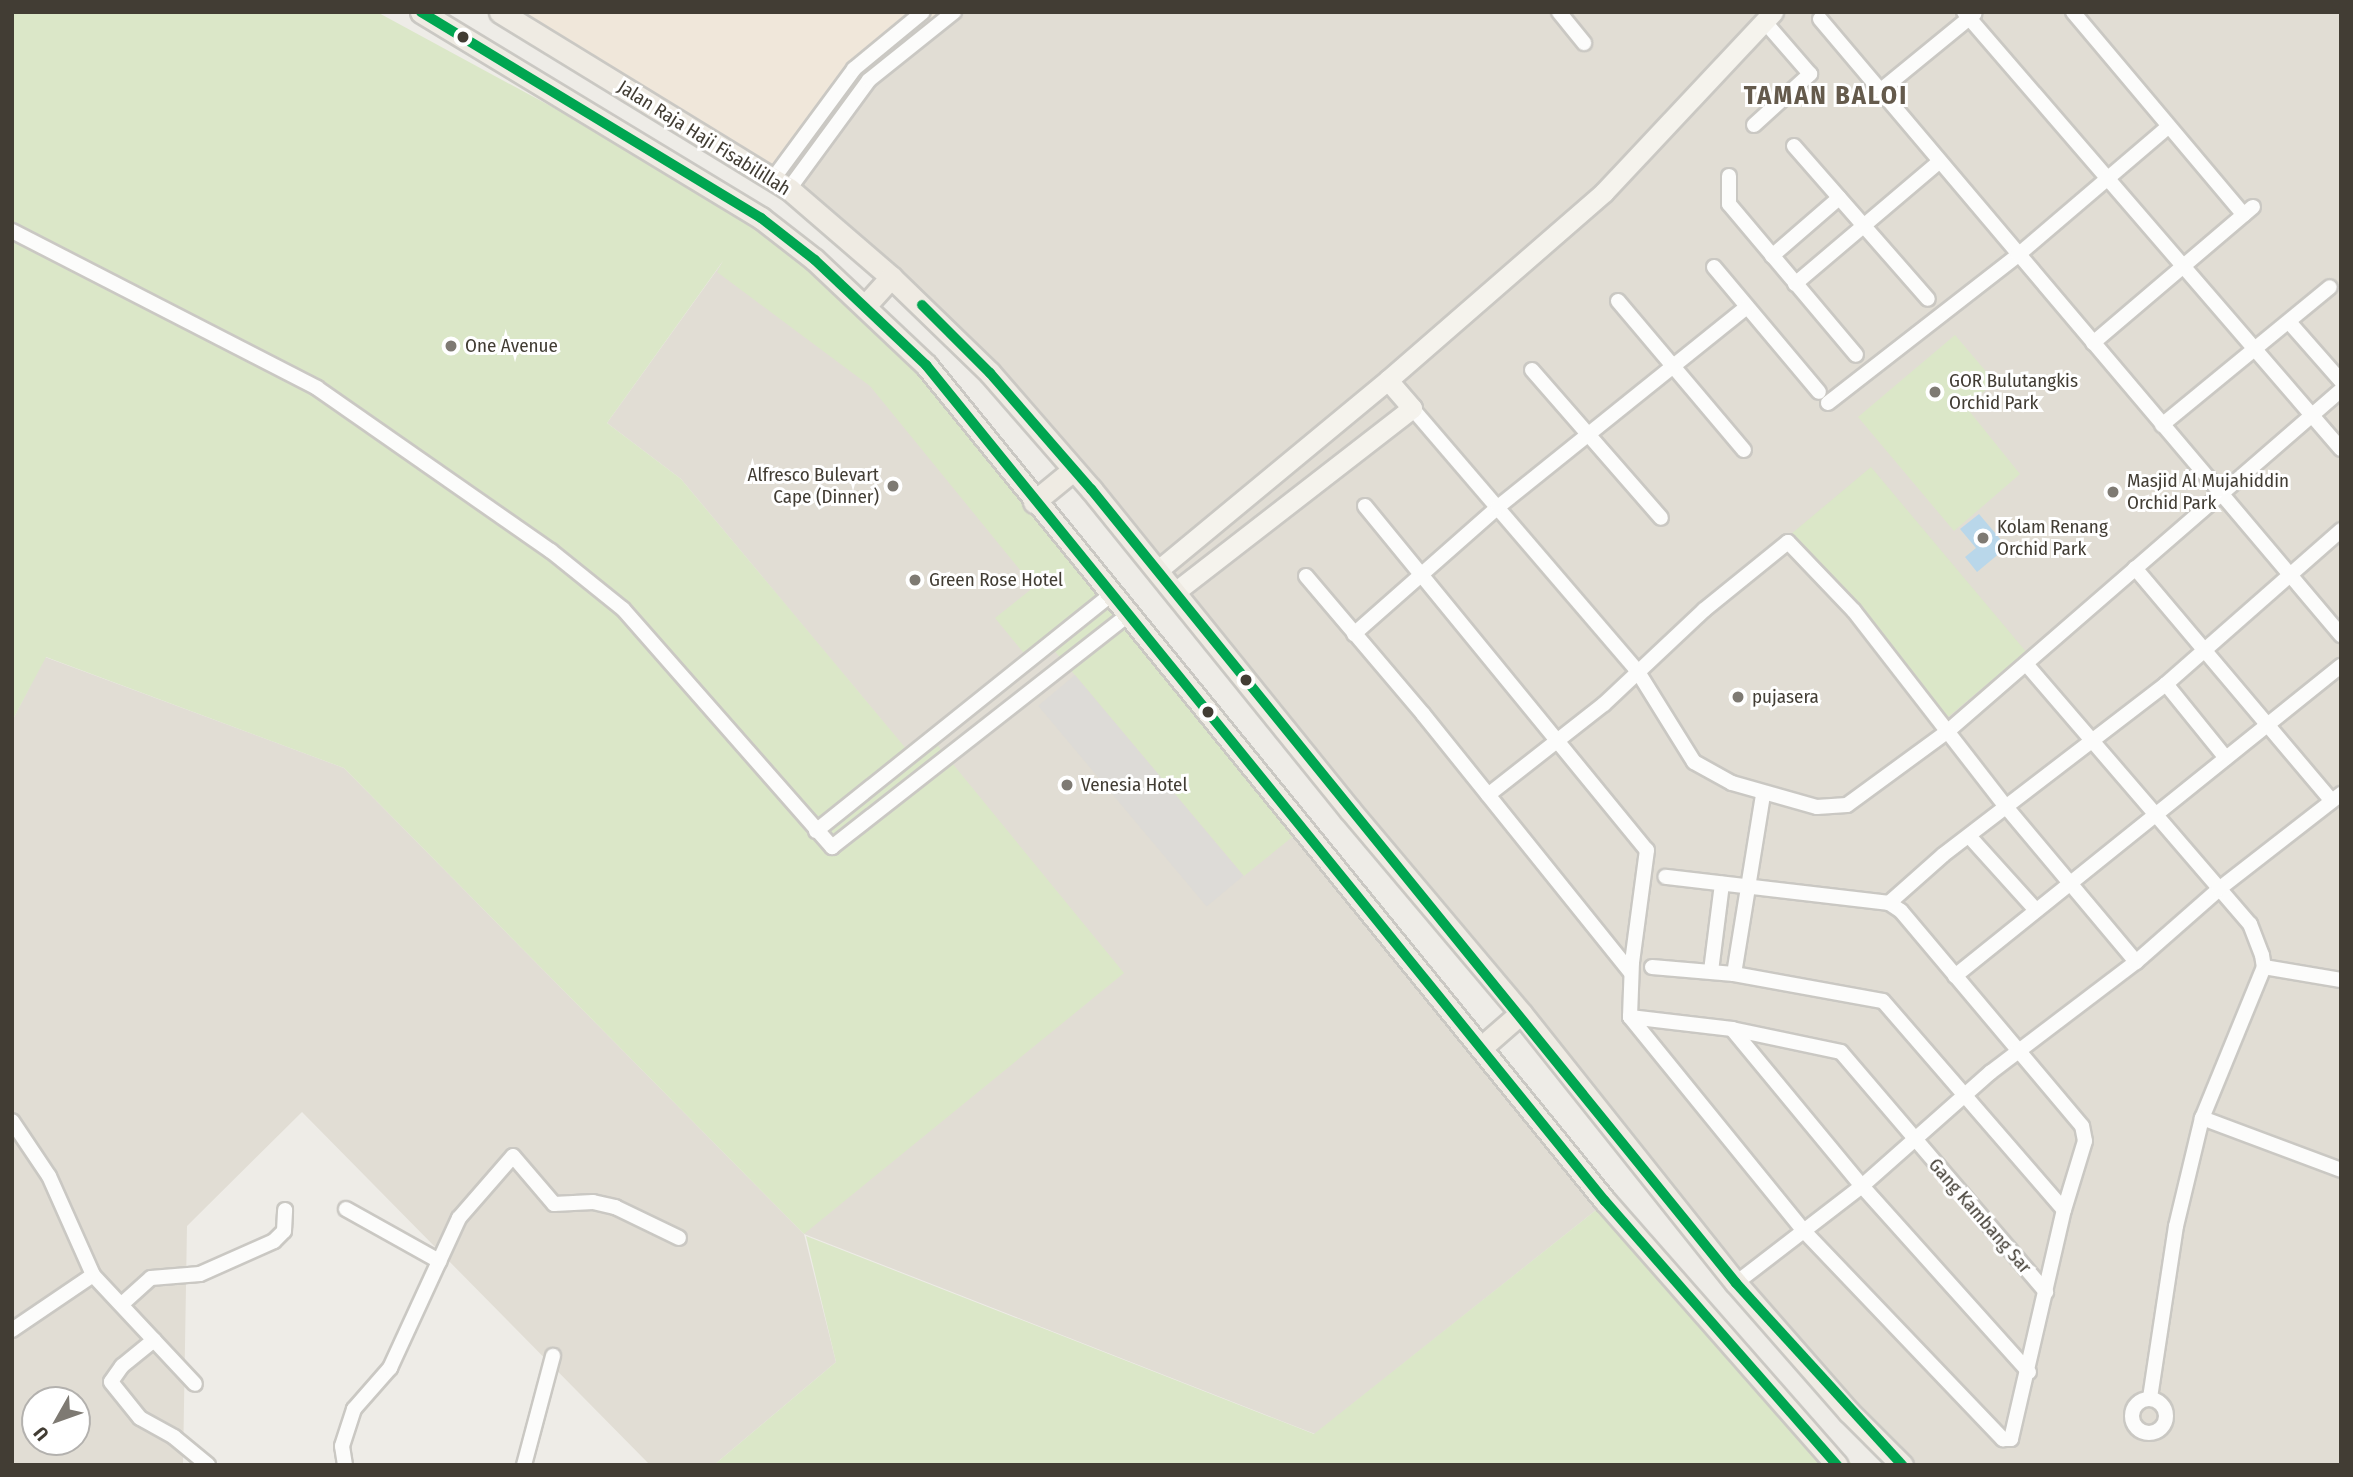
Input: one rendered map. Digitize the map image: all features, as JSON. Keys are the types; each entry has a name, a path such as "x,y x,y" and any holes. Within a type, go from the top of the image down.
{"main road":[{"name":"Jalan Raja Haji Fisabilillah","path":"421,12 761,218 865,306 926,365 1034,502 1129,614 1382,929 1482,1046 1690,1303 1837,1465"},
{"name":"Jalan Raja Haji Fisabilillah","path":"500,12 781,184 891,277 990,373 1175,592 1521,1013 1736,1283 1849,1412 1902,1465"},
{"path":"865,306 891,277"},
{"path":"1034,502 1073,470"},
{"path":"1482,1046 1521,1013"}],"street":[{"path":"781,184 799,138 854,69 923,12"},
{"path":"781,184 869,80 954,12"},
{"path":"1559,12 1584,43"},
{"path":"2073,12 2168,127 2248,211 2093,343"},
{"path":"1880,91 1970,14 2341,449"},
{"path":"1157,571 1388,380 1604,192 1769,17 1811,74 1754,125"},
{"path":"1820,19 2341,635"},
{"path":"1714,267 1824,397 2018,255 2168,127"},
{"path":"1794,146 1928,299"},
{"path":"1795,284 1940,162"},
{"path":"1728,176 1729,204 1856,355"},
{"path":"1772,256 1839,198"},
{"path":"12,231 317,388 551,551 623,609 829,846 837,846 1129,614"},
{"path":"2162,425 2256,351 2330,287"},
{"path":"1618,302 1744,450"},
{"path":"1354,634 1498,507 1674,369 1747,307"},
{"path":"2289,322 2341,381"},
{"path":"1532,370 1661,518"},
{"path":"1388,380 1638,672 1694,762 1707,773 1763,794 1817,807 1847,806 1948,731 2027,665 2219,492 2313,417 2341,390"},
{"path":"1175,592 1412,408"},
{"path":"1366,506 1647,850 1631,973 1630,1017 1802,1229 2006,1440 2015,1435 2064,1210 2084,1132 1955,976 1889,903 1749,889 1666,877"},
{"path":"1889,903 1969,836 2166,684 2292,577 2341,530"},
{"path":"1488,795 1557,742 1704,610 1788,542 1797,546 1854,611 2007,808 2136,962"},
{"path":"1736,1283 1802,1229 1862,1186 2018,1051 2136,962 2219,888 2336,797 2267,727 2135,568"},
{"path":"1306,576 1488,795 1631,973"},
{"path":"816,831 1112,594"},
{"path":"2027,665 2256,933 2264,967 2202,1118 2176,1226 2150,1398"},
{"path":"1955,976 2035,909 2341,666"},
{"path":"2166,684 2226,758"},
{"path":"1734,974 1763,794"},
{"path":"1969,836 2035,909"},
{"path":"1711,971 1722,884"},
{"path":"1715,938 1740,944"},
{"path":"1651,967 1734,974 1877,998 2064,1210"},
{"path":"2264,967 2341,980"},
{"name":"Gang Kambang Sar","path":"1630,1017 1732,1029 1840,1052 1913,1141 2046,1292"},
{"path":"1732,1029 1862,1186 2029,1372"},
{"path":"2202,1118 2341,1170"},
{"path":"12,1121 49,1176 93,1275 195,1384"},
{"path":"345,1465 342,1447 354,1409 383,1380 459,1218 513,1156 554,1204 593,1202 615,1207 679,1238"},
{"path":"346,1209 439,1261"},
{"path":"122,1304 151,1278 200,1274 275,1241 284,1231 285,1210"},
{"path":"12,1330 93,1275"},
{"path":"154,1340 122,1366 111,1382 140,1418 174,1437 208,1465"},
{"path":"524,1465 553,1356"}],"shaded area":[{"path":"514,12 956,12 865,92 785,189"},
{"path":"952,12 2341,12 2341,1465 1896,1465 1737,1295 1001,394 785,189 865,92"},
{"path":"755,217 966,408 1123,589 1615,1195 1315,1434 804,1234 913,758 681,479 607,423"},
{"path":"45,657 344,768 804,1234 836,1362 714,1465 650,1465 302,1112 187,1226 183,1465 12,1465 12,721"},
{"path":"1075,675 1243,876 1207,907 1038,706"}],"green space":[{"path":"12,12 377,12 755,217 966,408 1146,617 1301,830 1244,876 1047,642 1027,657 995,618 1034,587 870,386 717,272 723,261 607,423 681,479 913,757 934,741 1124,973 804,1234 344,768 46,657 12,721"},
{"path":"1955,335 1995,382 1966,407 2020,474 1954,531 1858,417"},
{"path":"1871,467 2026,652 1942,722 1788,537"},
{"path":"1615,1195 1700,1300 1853,1465 714,1465 836,1362 806,1236 1314,1434"}],"water":[{"name":"Kolam Renang Orchid Park","path":"1979,514 2007,547 1977,572 1965,557 1976,548 1960,529"}],"transit line":[{"path":"421,12 761,218 815,260 926,365 1605,1201 1837,1465"},
{"path":"922,305 990,373 1091,489 1736,1283 1902,1465"}],"place":[{"name":"One Avenue","path":"451,346"},
{"name":"GOR Bulutangkis Orchid Park","path":"1935,392"},
{"name":"Alfresco Bulevart Cape (Dinner)","path":"893,486"},
{"name":"Masjid Al Mujahiddin Orchid Park","path":"2113,492"},
{"name":"Kolam Renang Orchid Park","path":"1983,538"},
{"name":"Green Rose Hotel","path":"915,580"},
{"name":"pujasera","path":"1738,697"},
{"name":"Venesia Hotel","path":"1067,785"}],"district":[{"name":"TAMAN BALOI","path":"1826,96"}]}
